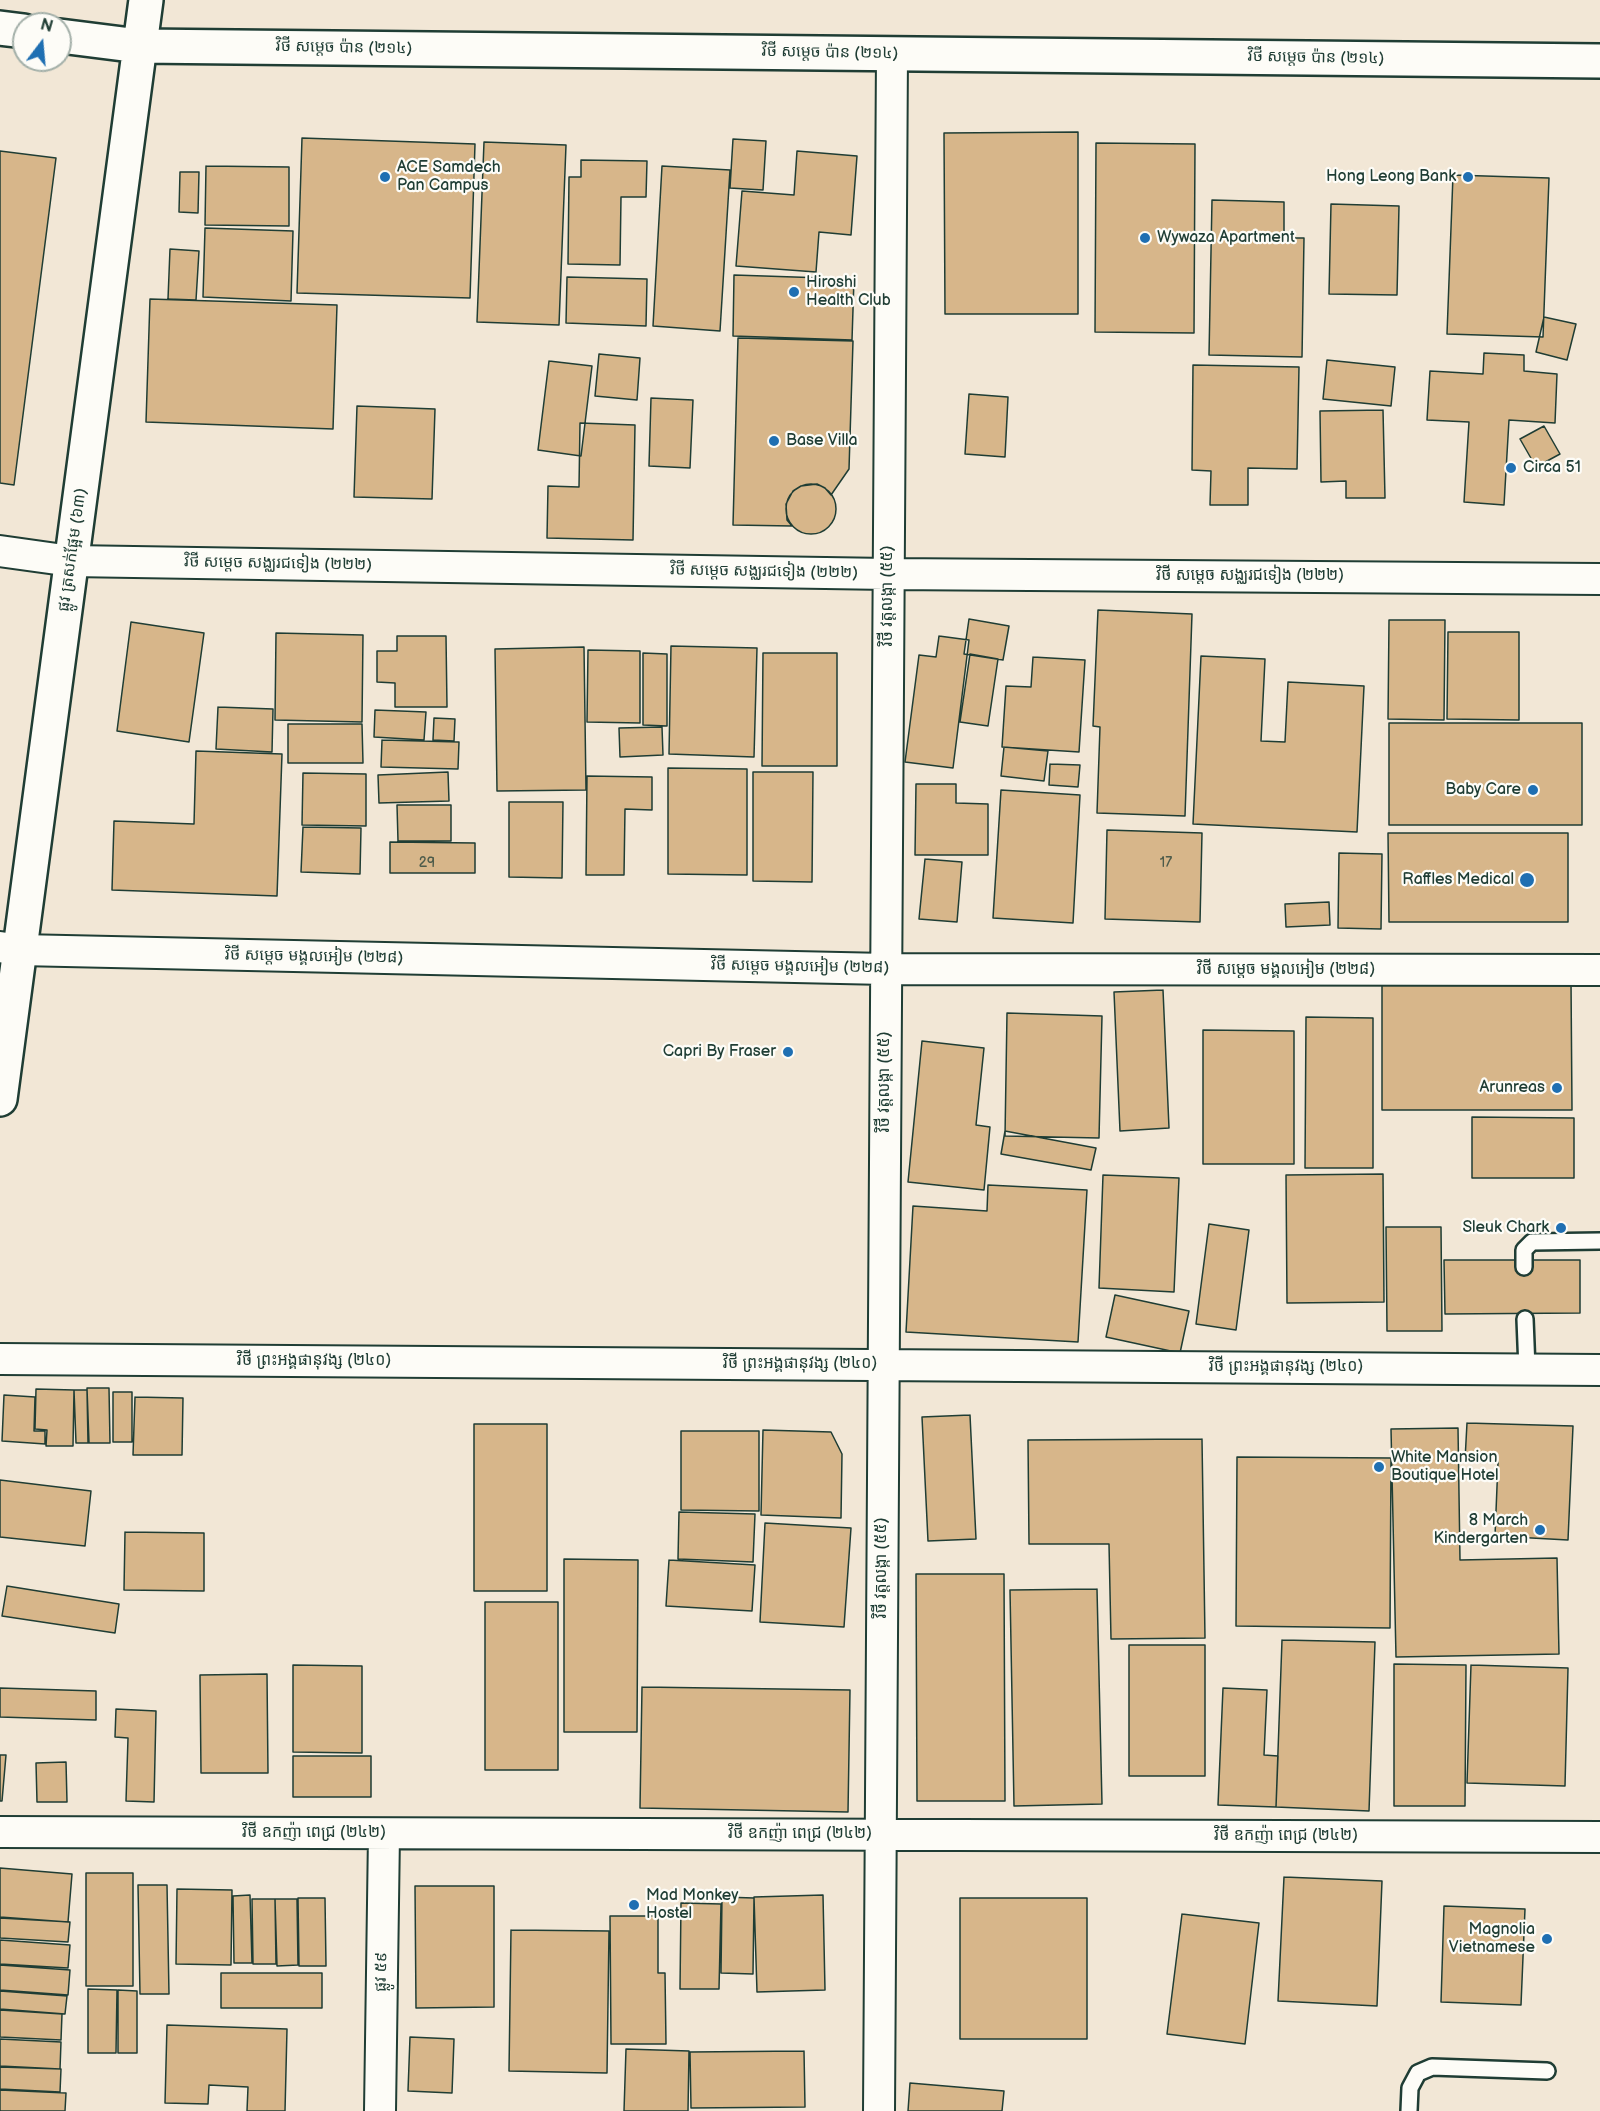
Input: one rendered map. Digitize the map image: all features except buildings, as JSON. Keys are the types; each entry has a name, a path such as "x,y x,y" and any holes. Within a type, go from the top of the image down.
{"street":[{"name":"ផ្លូវ ត្រសក់ផ្អែម (៦៣)","path":"0,1100 10,949 71,561 146,0"},
{"name":"វិថី សម្តេច ប៉ាន (២១៤)","path":"72,38 139,46 1600,61"},
{"name":"វិថី វត្តលង្កា (៥៥)","path":"879,2111 892,54"},
{"name":"វិថី សម្តេច សង្ឈរជទៀង (២២២)","path":"0,551 71,561 888,574 1600,579"},
{"name":"វិថី សម្តេច មង្គលអៀម (២២៨)","path":"10,949 886,969 1600,970"},
{"name":"វិថី ព្រះអង្គផានុវង្ស (២៤០)","path":"0,1359 1600,1370"},
{"name":"វិថី ឧកញ៉ា ពេជ្រ (២៤២)","path":"0,1832 1600,1837"},
{"name":"ផ្លូវ ៥៩","path":"380,2111 384,1834"}],"lane":[{"path":"1524,1267 1524,1250 1532,1242 1600,1241"},
{"path":"1525,1319 1527,1369"},
{"path":"1409,2111 1410,2088 1418,2073 1432,2067 1547,2071"}],"place":[{"name":"ACE Samdech Pan Campus","path":"385,177"},
{"name":"Hong Leong Bank","path":"1468,177"},
{"name":"Wywaza Apartment","path":"1145,238"},
{"name":"Hiroshi Health Club","path":"794,292"},
{"name":"Base Villa","path":"774,441"},
{"name":"Circa 51","path":"1511,468"},
{"name":"Baby Care","path":"1533,790"},
{"name":"Raffles Medical","path":"1527,880"},
{"name":"Capri By Fraser","path":"788,1052"},
{"name":"Arunreas","path":"1557,1088"},
{"name":"Sleuk Chark","path":"1561,1228"},
{"name":"White Mansion Boutique Hotel","path":"1379,1467"},
{"name":"8 March Kindergarten","path":"1540,1530"},
{"name":"Mad Monkey Hostel","path":"634,1905"},
{"name":"Magnolia Vietnamese","path":"1547,1939"}]}
